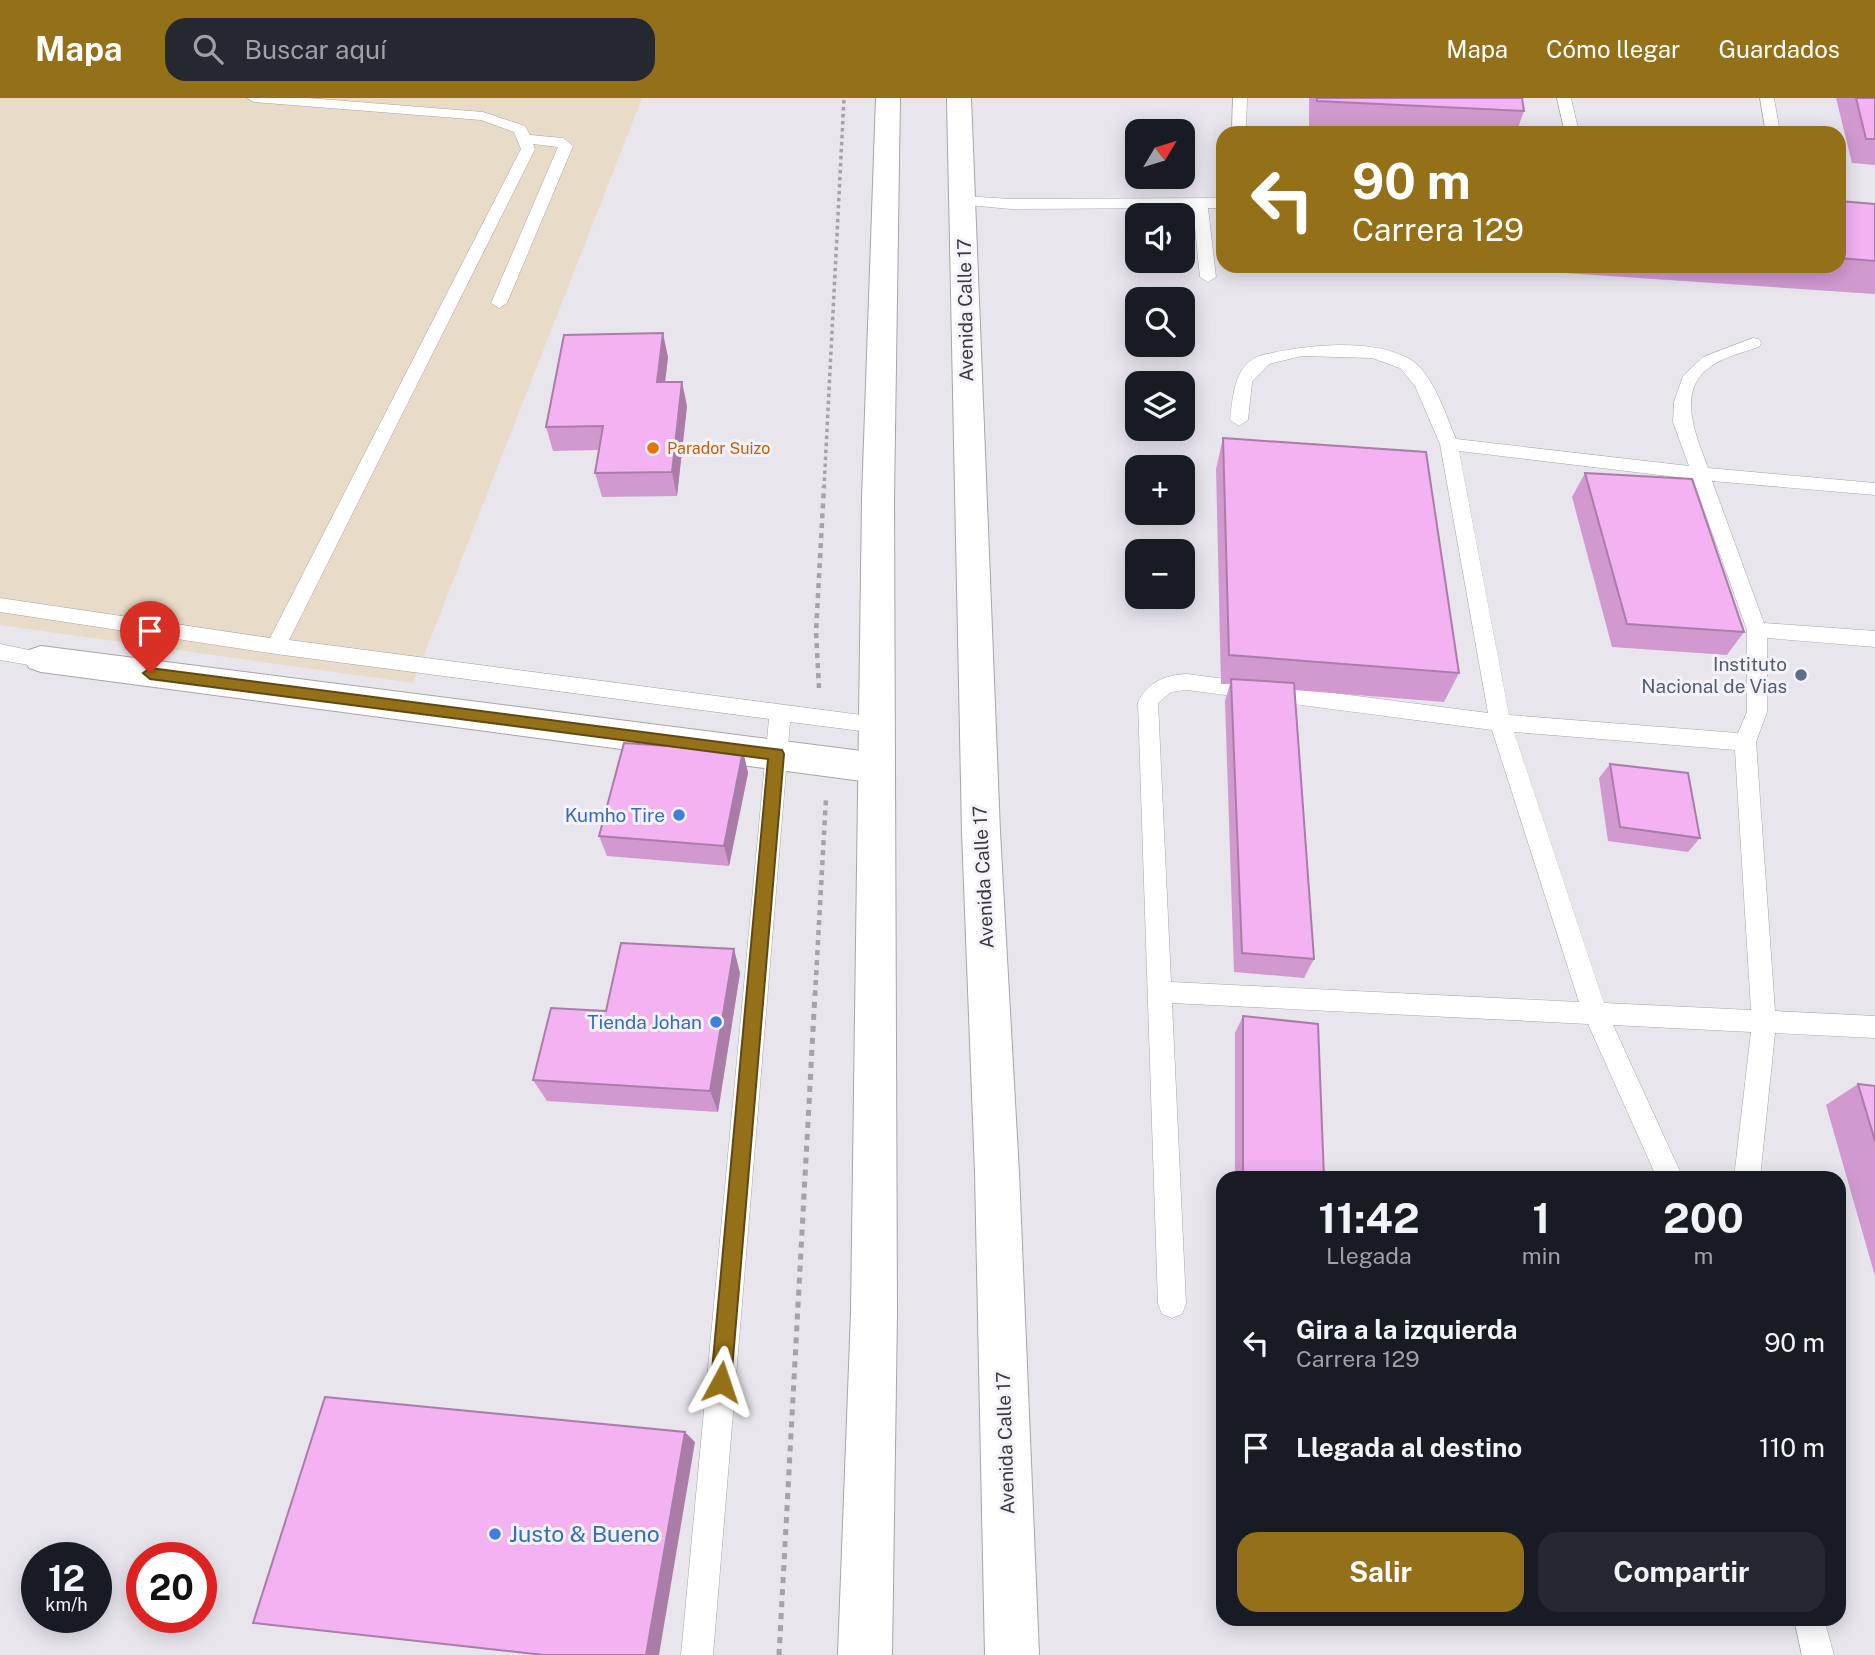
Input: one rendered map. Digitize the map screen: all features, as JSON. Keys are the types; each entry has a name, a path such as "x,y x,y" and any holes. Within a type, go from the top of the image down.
{"main road":[{"path":"865,1655 874,1313 878,498 888,98"},
{"name":"Avenida Calle 17","path":"959,98 980,819 997,1173 1012,1655"},
{"path":"41,659 877,768"}],"lane":[{"path":"254,98 482,116 520,129 528,149 276,646"},
{"path":"1239,126 1240,98"},
{"path":"1564,98 1570,126"},
{"path":"1767,98 1772,126"},
{"path":"499,303 566,146 558,141 524,139"},
{"path":"963,201 1010,204 1216,204"},
{"path":"1200,204 1208,277"},
{"path":"1747,1171 1764,1022 1745,742 1757,712 1757,629 1682,422 1682,397 1691,373 1709,360 1753,343"},
{"path":"1239,420 1243,381 1263,360 1302,351 1373,353 1406,364 1423,384 1448,444 1500,723 1595,1013 1667,1171"},
{"path":"1448,444 1703,474 1875,489"},
{"path":"0,606 276,646 877,725"},
{"path":"1757,629 1875,639"},
{"path":"0,652 41,659"},
{"path":"0,664 41,659"},
{"path":"1172,1304 1148,702 1154,691 1172,682 1187,682 1500,723 1745,742"},
{"path":"697,1655 780,713"},
{"path":"1159,992 1875,1027"},
{"path":"1810,1626 1818,1655"}],"path":[{"path":"821,718 816,632 844,98"},
{"path":"779,1655 827,810 824,761"}],"shaded area":[{"path":"0,98 642,98 413,683 0,625"}],"building":[{"path":"1317,98 1522,98 1524,111 1317,101"},
{"path":"1856,98 1875,98 1875,139 1866,139"},
{"path":"1846,202 1875,204 1875,261 1846,259"},
{"path":"663,333 657,382 682,382 672,472 595,473 603,426 546,427 564,335"},
{"path":"1223,438 1426,452 1459,673 1229,655"},
{"path":"1585,473 1692,479 1744,632 1627,624"},
{"path":"1231,679 1294,683 1314,959 1242,953"},
{"name":"Kumho Tire","path":"624,743 743,751 724,846 599,836"},
{"path":"1610,764 1688,773 1700,838 1620,827"},
{"path":"621,943 734,949 710,1091 533,1080 551,1008 606,1011"},
{"path":"1243,1016 1318,1024 1324,1171 1243,1171"},
{"path":"1858,1084 1875,1086 1875,1141"},
{"name":"Justo & Bueno","path":"325,1397 685,1432 646,1655 544,1655 253,1623"}],"place":[{"name":"Parador Suizo","path":"653,448"},
{"name":"Instituto Nacional de Vias","path":"1801,675"},
{"name":"Kumho Tire","path":"679,815"},
{"name":"Tienda Johan","path":"716,1022"},
{"name":"Justo & Bueno","path":"495,1534"}],"route":[{"path":"150,673 776,754 721,1382"}]}
